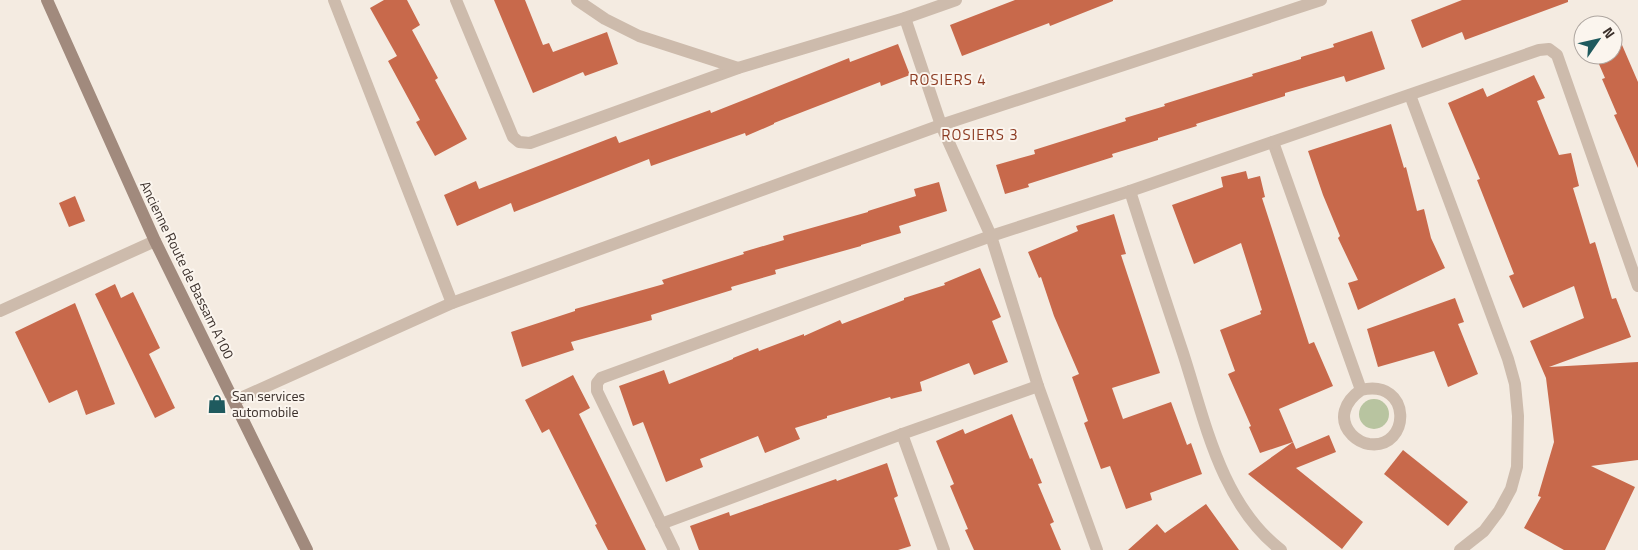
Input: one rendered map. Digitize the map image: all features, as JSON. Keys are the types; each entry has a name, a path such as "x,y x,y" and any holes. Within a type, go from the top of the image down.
{"main road":[{"name":"Ancienne Route de Bassam A100","path":"47,0 155,241 306,550"}],"street":[{"path":"334,0 452,303"},
{"path":"456,0 513,137 520,142 530,143 738,68 905,18 956,0"},
{"path":"577,0 605,19 639,36 738,68"},
{"path":"234,402 452,303 941,125 1321,0"},
{"path":"905,18 941,125 991,236 1038,386 1097,550"},
{"path":"674,550 597,391 597,383 601,378 991,236 1130,191 1540,50 1549,49 1557,55 1638,286"},
{"path":"1410,95 1508,359 1514,384 1518,416 1516,467 1511,490 1499,511 1484,531 1460,550"},
{"path":"1273,142 1361,390"},
{"path":"1130,191 1218,458 1244,510 1261,532 1281,550"},
{"path":"0,311 155,241"},
{"path":"661,524 902,434 1038,386"},
{"path":"1372,387 1383,389 1392,395 1398,404 1401,415 1399,426 1394,435 1384,442 1374,444 1363,442 1353,437 1347,428 1344,417 1346,406 1352,396 1361,390 1372,387"},
{"path":"902,434 944,550"}],"green space":[{"path":"1374,399 1385,403 1389,414 1385,425 1374,429 1363,425 1359,414 1363,403"}],"building":[{"path":"384,0 407,0 420,25 412,30 438,78 435,80 467,139 435,156 416,122 420,120 388,61 397,56 370,8"},
{"path":"494,0 525,0 543,45 549,43 553,52 607,32 618,64 585,76 583,72 533,93"},
{"path":"1015,0 1113,1 1050,26 1049,23 962,56 950,25"},
{"path":"1462,0 1568,0 1568,2 1465,40 1462,32 1422,48 1411,20"},
{"path":"1372,31 1385,69 1346,82 1344,76 1285,93 1285,96 1196,124 1197,126 1158,138 1158,140 1112,154 1113,157 1028,184 1029,187 1005,194 996,165 1035,154 1034,150 1126,121 1125,118 1253,76 1252,74 1301,59 1301,57 1334,47 1333,44"},
{"path":"898,44 910,75 881,86 880,82 774,123 746,136 745,133 651,166 649,159 514,212 511,203 457,226 444,195 476,181 479,189 616,136 619,143 710,110 711,113 849,58 850,62"},
{"path":"1623,47 1638,82 1638,168 1614,115 1617,114 1602,79 1605,78 1599,65 1623,65"},
{"path":"1534,75 1545,98 1537,101 1559,155 1571,153 1579,186 1573,188 1590,244 1595,242 1612,299 1616,298 1631,337 1549,367 1638,362 1638,460 1591,466 1635,487 1605,550 1564,550 1524,528 1541,497 1538,496 1554,442 1546,378 1530,341 1584,318 1574,286 1523,308 1509,276 1514,274 1477,180 1480,179 1448,103 1483,88 1487,97"},
{"path":"1391,124 1404,168 1406,167 1417,211 1424,209 1431,238 1445,268 1358,310 1348,283 1358,280 1338,238 1340,236 1308,151"},
{"path":"1246,171 1248,179 1260,176 1265,197 1262,198 1309,344 1314,342 1333,386 1279,409 1293,442 1260,453 1249,427 1251,426 1228,374 1235,371 1220,330 1261,314 1260,311 1262,310 1241,243 1194,264 1172,205 1223,187 1221,177"},
{"path":"939,182 947,211 899,226 901,233 775,270 776,274 731,287 732,290 651,315 652,320 571,342 574,350 522,367 511,332 575,311 575,309 664,284 662,280 784,240 783,236 916,196 914,189"},
{"path":"75,196 85,221 69,227 59,203"},
{"path":"1114,214 1126,254 1121,255 1160,373 1112,388 1123,419 1171,402 1187,445 1191,443 1202,474 1150,493 1152,500 1126,509 1110,466 1101,469 1084,423 1088,421 1072,377 1079,374 1054,316 1041,277 1039,278 1028,252 1078,231 1076,226"},
{"path":"980,268 1001,317 992,321 1008,362 974,375 969,363 920,382 922,391 891,399 890,397 827,416 827,418 795,428 800,439 765,453 758,436 700,459 703,467 666,482 643,422 633,426 619,386 664,370 669,384 758,348 759,351 804,334 804,336 840,320 842,324 904,300 904,298 945,285 944,283"},
{"path":"115,284 121,298 133,292 160,348 149,354 175,408 155,418 95,294"},
{"path":"1455,298 1464,322 1458,324 1478,374 1448,387 1434,351 1378,367 1367,329"},
{"path":"75,303 115,404 86,415 77,390 49,403 15,332"},
{"path":"573,375 590,408 579,414 646,550 608,550 595,525 597,524 549,429 542,433 525,400"},
{"path":"1012,414 1042,483 1038,484 1054,522 1050,524 1061,550 974,550 965,530 968,529 950,486 954,484 936,441 963,429 965,434"},
{"path":"1329,435 1336,452 1296,468 1363,522 1342,549 1248,474 1293,442 1296,449"},
{"path":"1403,450 1468,502 1448,526 1384,474"},
{"path":"887,463 898,496 894,498 911,546 898,550 699,550 690,526 729,512 730,516"},
{"path":"1206,504 1239,550 1128,550 1157,524 1165,533"}],"place":[{"name":"San services automobile","path":"217,404"}],"district":[{"name":"ROSIERS 4","path":"948,80"},
{"name":"ROSIERS 3","path":"980,135"}]}
